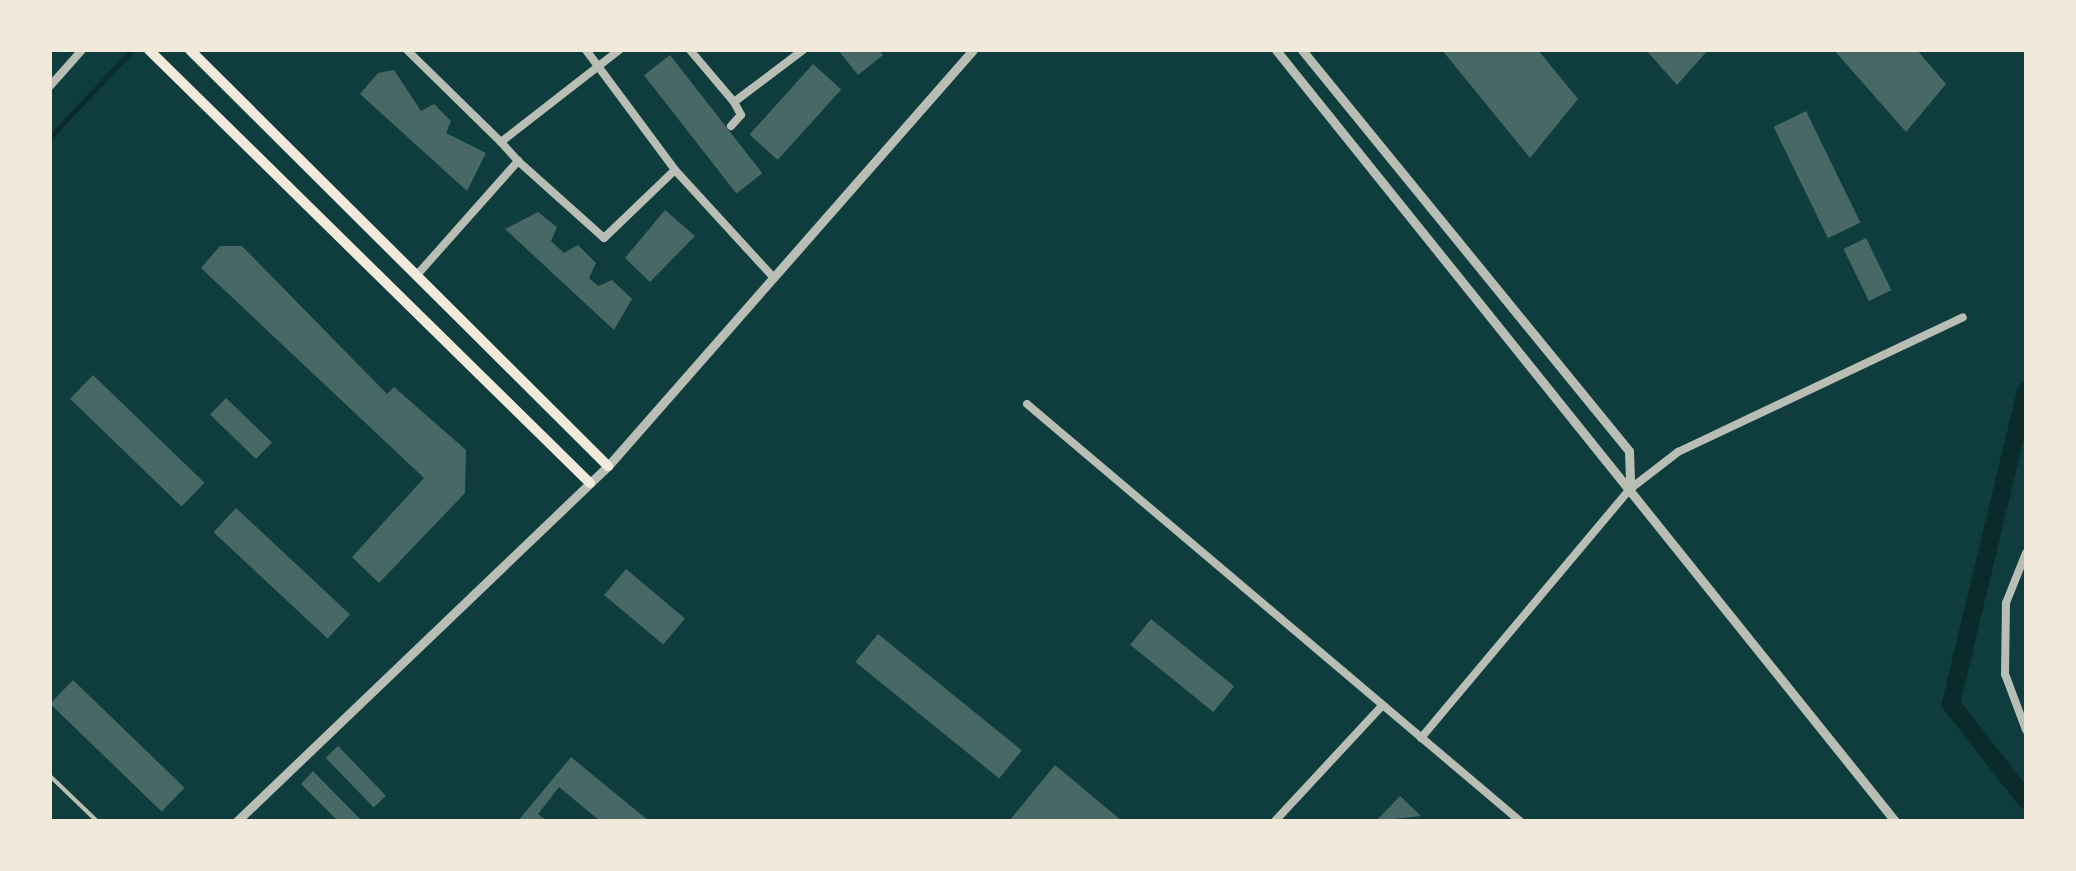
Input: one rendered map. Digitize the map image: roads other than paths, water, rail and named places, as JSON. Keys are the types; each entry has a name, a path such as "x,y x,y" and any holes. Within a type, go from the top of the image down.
{"main road":[{"path":"149,50 590,483"},
{"path":"190,50 608,466"}],"street":[{"path":"50,86 82,50"},
{"path":"407,50 518,161 604,238 675,170"},
{"path":"586,50 675,170 774,276"},
{"path":"501,142 619,50"},
{"path":"690,50 734,102 741,115 731,126"},
{"path":"734,102 804,50"},
{"path":"237,821 608,466 973,50"},
{"path":"1276,50 1895,821"},
{"path":"1302,50 1630,451 1630,489"},
{"path":"416,276 518,161"},
{"path":"1421,738 1630,489 1678,452 1963,317"},
{"path":"1028,404 1520,821"},
{"path":"2026,553 2006,603 2005,674 2026,730"},
{"path":"1274,821 1382,706"}],"lane":[{"path":"50,776 97,821"}],"waterway":[{"path":"50,137 132,50"},
{"path":"2026,391 1951,704 2026,800"}]}
